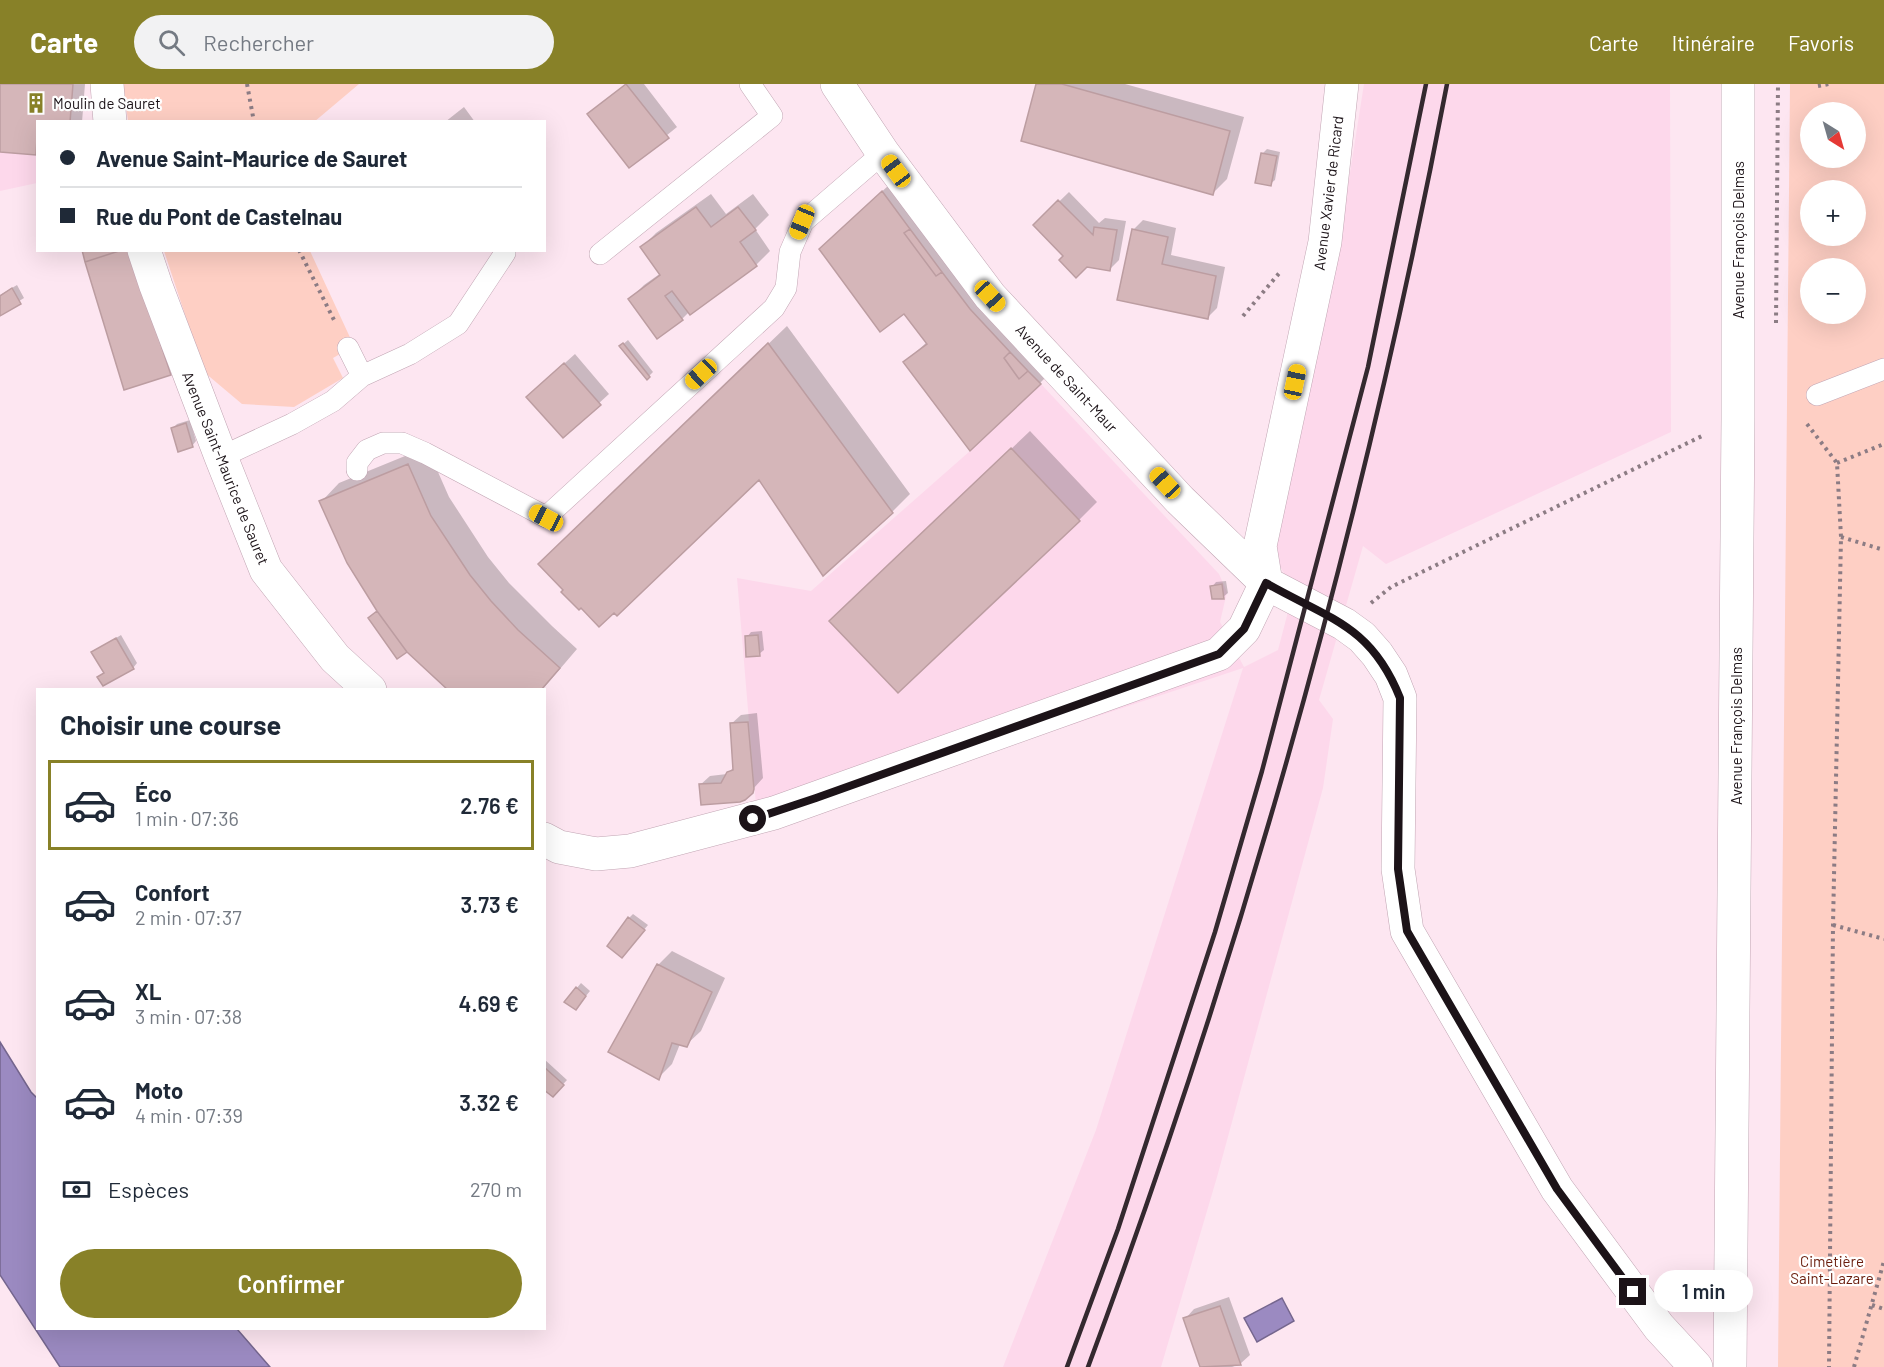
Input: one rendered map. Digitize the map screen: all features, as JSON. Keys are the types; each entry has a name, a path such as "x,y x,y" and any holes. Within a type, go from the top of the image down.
{"street":[{"path":"107,84 110,120"},
{"name":"Avenue de Saint-Maur","path":"837,84 883,153 990,296 1180,500 1266,583 1344,624 1362,637 1377,654 1391,675 1400,698 1398,869 1407,931 1557,1189 1659,1327 1696,1367"},
{"name":"Avenue Xavier de Ricard","path":"1266,583 1260,546 1325,242 1342,84"},
{"name":"Avenue François Delmas","path":"1730,1367 1738,420 1738,84"},
{"name":"Avenue Saint-Maurice de Sauret","path":"145,252 266,570 335,658 367,688"},
{"path":"546,840 559,847 596,854 630,851 796,806 1219,654 1244,629 1266,583"}],"lane":[{"path":"600,254 772,116 750,84"},
{"path":"357,470 357,463 367,450 383,443 402,443 546,518 774,308 786,288 790,252 802,222 883,153"},
{"path":"221,457 333,401 362,376 410,354 458,324 505,253"},
{"path":"348,348 362,376"},
{"path":"1817,395 1884,369"}],"path":[{"path":"247,84 254,120"},
{"path":"1818,86 1829,84"},
{"path":"300,252 348,348"},
{"path":"1243,316 1283,268"},
{"path":"1817,395 1807,423 1837,463 1841,537 1833,925 1829,1367"},
{"path":"1344,624 1391,587 1738,420"},
{"path":"1837,463 1884,444"},
{"path":"1841,537 1884,550"},
{"path":"1833,925 1884,939"},
{"path":"1854,1367 1884,1261"},
{"path":"1872,1305 1884,1309"}],"shaded area":[{"name":"Moulin de Sauret","path":"0,84 73,84 70,120 36,120 36,183 0,191"},
{"path":"1364,84 1670,84 1671,432 1386,564 1363,546 1319,700 1333,719 1323,788 1217,1177 1161,1367 1003,1367 1096,1130 1243,668 758,829 737,578 811,591 970,451 1041,384 1219,574 1227,592 1220,622 1244,667 1278,650 1294,589 1272,554 1346,198"},
{"path":"0,1042 36,1097 36,1330 238,1330 270,1367 60,1367 0,1275"},
{"path":"1282,1298 1294,1321 1257,1342 1244,1318"}],"green space":[{"path":"123,84 359,84 316,120 128,120"},
{"name":"Cimetière Saint-Lazare","path":"1790,84 1884,84 1884,1367 1778,1367"},
{"path":"164,252 310,252 354,346 333,358 343,378 294,407 242,404 204,372"}],"building":[{"name":"Moulin de Sauret","path":"0,84 73,84 70,120 36,120 36,155 0,152"},
{"path":"626,84 669,138 629,168 587,114"},
{"path":"1036,84 1062,84 1230,131 1213,195 1021,141"},
{"path":"1261,153 1277,156 1271,186 1255,183"},
{"path":"882,191 910,229 904,233 936,276 942,272 970,309 1010,352 1004,358 1019,379 1028,371 1041,384 970,451 903,362 927,344 904,314 880,332 819,249"},
{"path":"1058,200 1093,235 1094,227 1117,230 1110,271 1087,267 1076,278 1059,260 1063,256 1033,225"},
{"path":"696,207 711,227 738,207 756,230 740,242 757,266 690,315 672,291 665,296 683,320 657,339 628,299 660,275 640,247"},
{"path":"910,229 942,272 936,276 904,233"},
{"path":"1132,229 1168,237 1162,264 1216,276 1208,319 1117,300"},
{"path":"82,252 116,252 85,262"},
{"path":"116,252 131,252 171,375 124,390 85,262"},
{"path":"12,288 21,304 0,316 0,296"},
{"path":"623,343 650,377 647,380 619,346"},
{"path":"768,343 893,513 823,576 759,480 617,616 614,613 599,627 561,592 563,590 538,564"},
{"path":"1010,352 1028,371 1019,379 1004,358"},
{"path":"564,363 601,405 563,438 526,397"},
{"path":"186,423 193,447 178,452 171,428"},
{"path":"1011,448 1080,521 898,693 829,621"},
{"path":"408,464 431,516 470,575 518,630 560,668 543,688 446,688 407,652 377,611 347,563 319,501"},
{"path":"1222,584 1224,599 1212,599 1210,586"},
{"path":"377,611 407,652 397,659 368,618"},
{"path":"758,635 760,656 746,657 745,636"},
{"path":"116,638 134,669 103,686 97,677 104,673 91,652"},
{"path":"748,722 753,793 740,802 701,805 699,784 721,783 727,772 733,770 730,723"},
{"path":"628,917 645,930 622,958 607,946"},
{"path":"657,964 712,992 687,1047 672,1043 659,1080 608,1052"},
{"path":"576,987 586,996 576,1010 564,1002"},
{"path":"546,1069 564,1085 553,1097 546,1092"},
{"path":"1220,1306 1241,1365 1200,1367 1183,1318"}],"railway":[{"path":"1067,1367 1118,1229 1215,932 1262,771 1368,367 1426,84"},
{"path":"1088,1367 1145,1210 1198,1052 1295,733 1378,410 1447,84"}],"place":[{"name":"Moulin de Sauret","path":"36,103"}],"route":[{"path":"753,819 1219,654 1244,629 1266,583 1344,624 1362,637 1377,654 1391,675 1400,698 1398,869 1407,931 1557,1189 1633,1292"}]}
